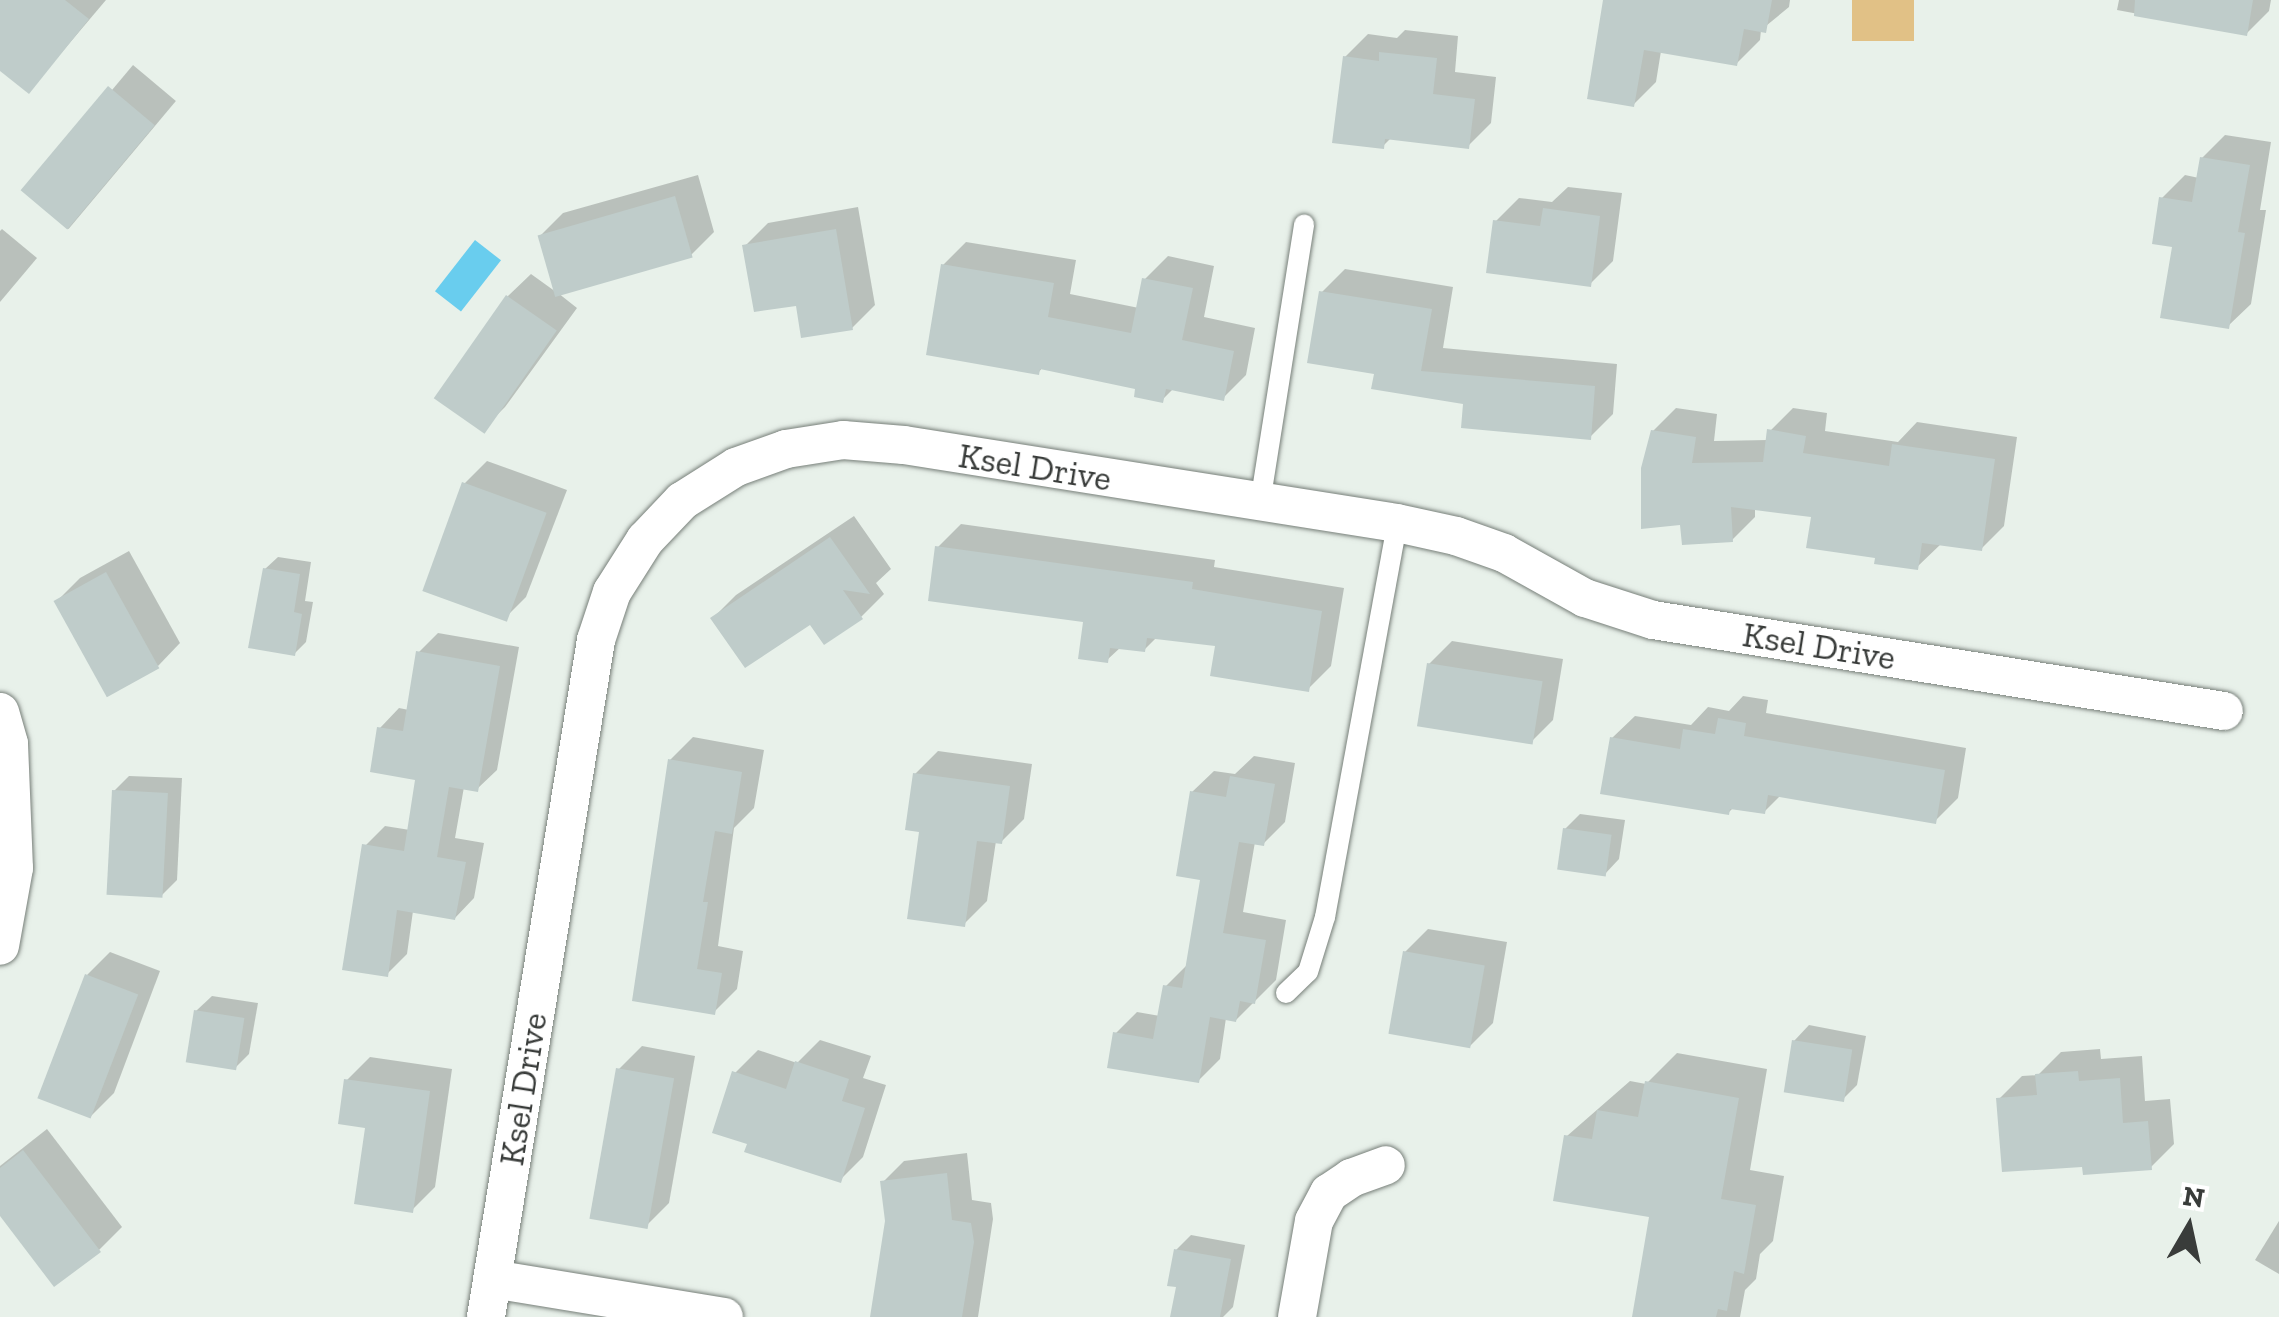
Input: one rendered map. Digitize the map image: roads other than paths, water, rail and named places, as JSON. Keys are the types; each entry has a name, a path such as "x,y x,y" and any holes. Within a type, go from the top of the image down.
{"street":[{"name":"Ksel Drive","path":"486,1317 596,640 612,592 645,540 682,500 736,467 786,449 843,440 904,445 1397,523 1456,536 1504,553 1584,598 1652,620 2224,711"},
{"path":"0,712 9,744 14,868 0,946"},
{"path":"1297,1317 1314,1221 1330,1193 1351,1178 1386,1165"},
{"path":"492,1279 724,1317"}],"lane":[{"path":"1260,503 1304,224"},
{"path":"1286,993 1308,972 1325,917 1397,523"}],"water":[{"path":"475,240 501,260 461,312 435,291"}]}
